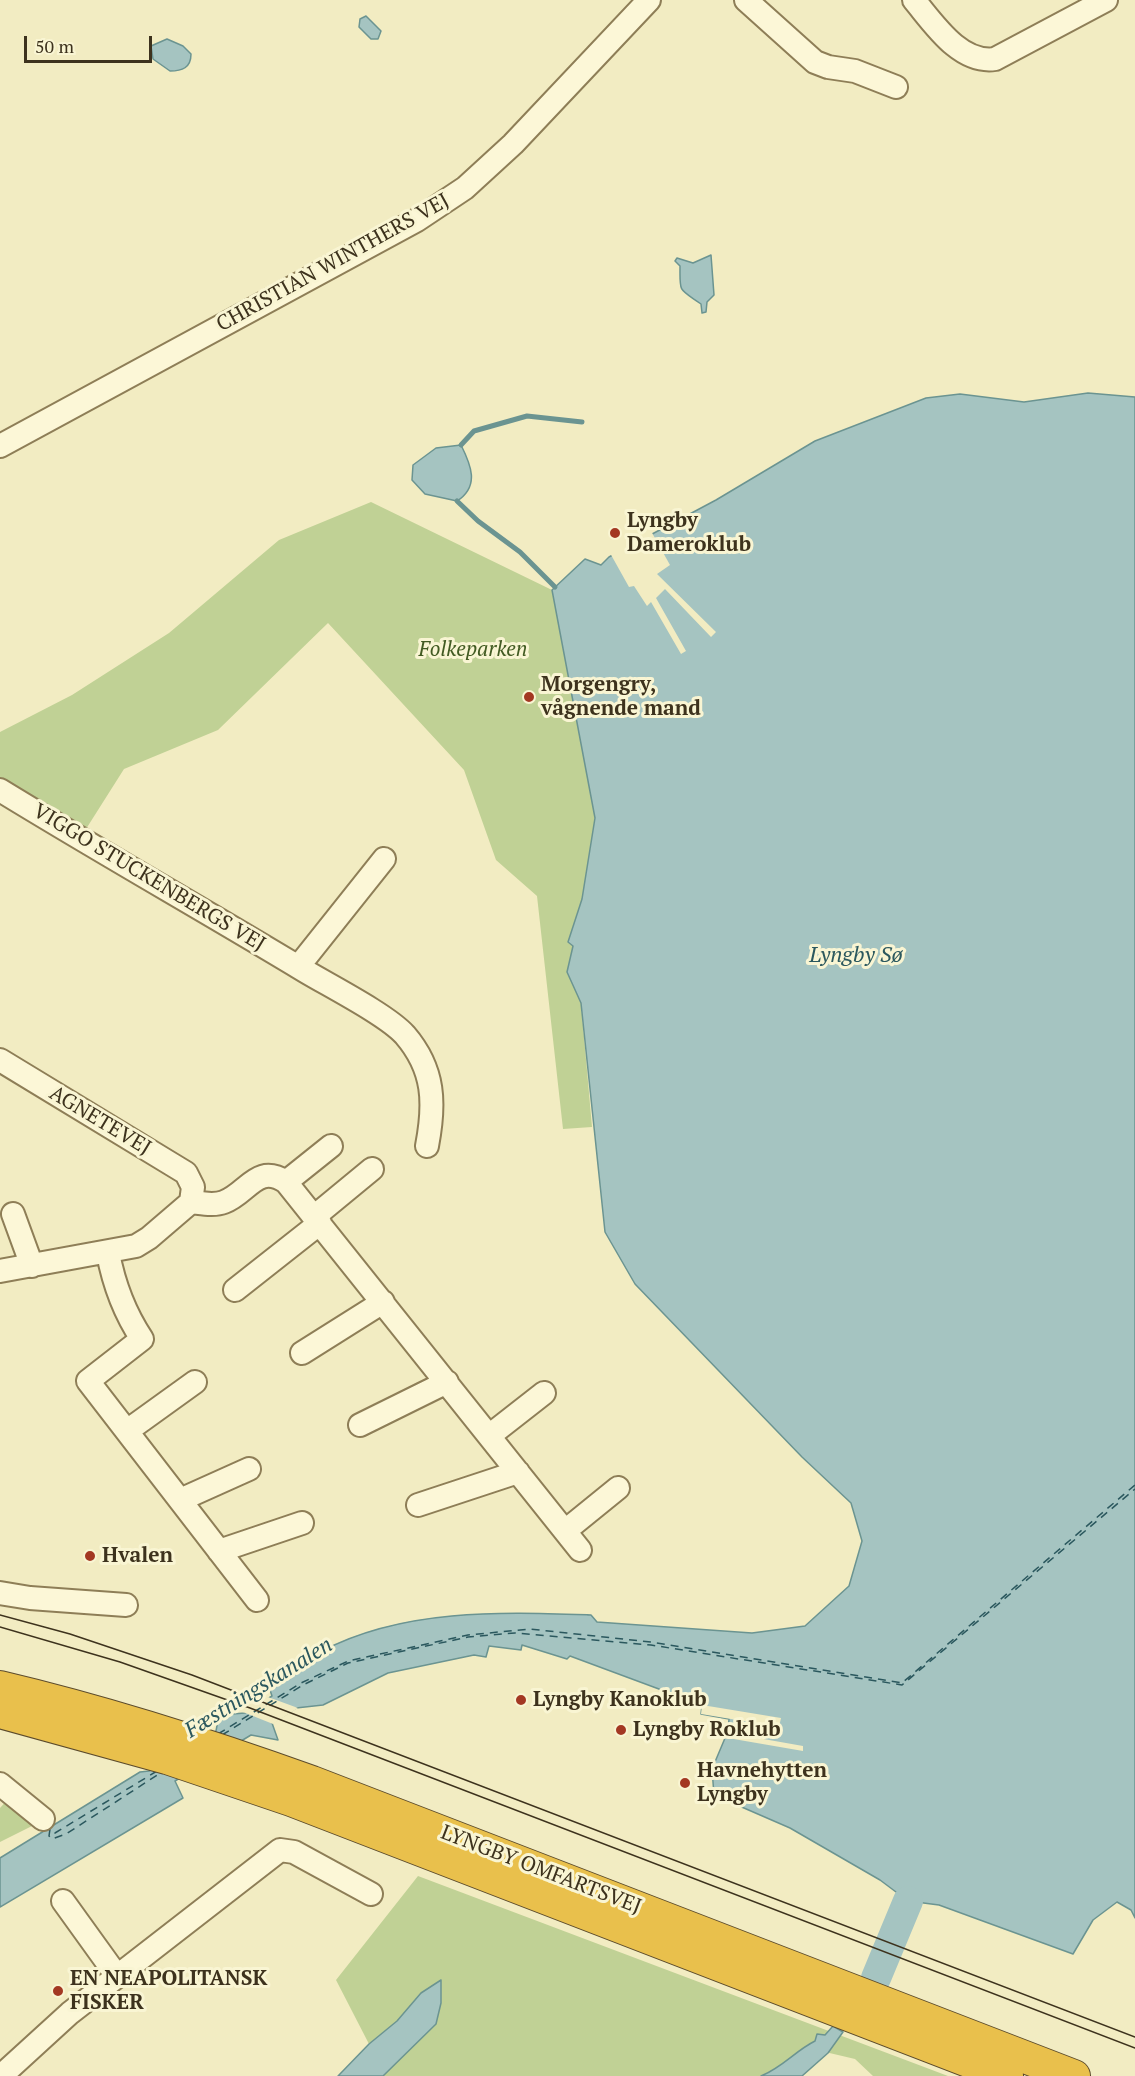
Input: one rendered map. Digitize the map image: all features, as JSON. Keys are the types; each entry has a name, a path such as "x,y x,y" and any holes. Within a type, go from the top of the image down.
{"highway":[{"name":"LYNGBY OMFARTSVEJ","path":"0,1687 64,1702 198,1755 372,1830 1007,2076"},
{"name":"LYNGBY OMFARTSVEJ","path":"0,1712 167,1758 227,1751 394,1813 1074,2076"}],"street":[{"name":"CHRISTIAN WINTHERS VEJ","path":"0,446 417,220 465,188 513,144 649,0"},
{"path":"746,0 821,65 855,71 896,87"},
{"path":"914,0 963,52 984,61 995,59 1106,0"},
{"name":"VIGGO STUCKENBERGS VEJ","path":"0,790 298,967 404,1034 420,1058 430,1083 434,1112 427,1146"},
{"path":"298,967 384,859"},
{"name":"AGNETEVEJ","path":"0,1060 186,1173 192,1195"},
{"path":"286,1182 331,1146"},
{"path":"235,1290 372,1169"},
{"path":"0,1271 108,1253 136,1246 149,1238 192,1195 213,1204 224,1202 261,1176 278,1177 286,1182 318,1219 580,1550"},
{"path":"12,1214 32,1266"},
{"path":"108,1253 114,1284 129,1319 142,1339 88,1382 257,1600"},
{"path":"302,1353 383,1302"},
{"path":"127,1431 195,1382"},
{"path":"360,1425 447,1382"},
{"path":"489,1436 544,1393"},
{"path":"180,1500 249,1468"},
{"path":"418,1505 518,1472"},
{"path":"565,1531 618,1488"},
{"path":"219,1551 302,1523"},
{"path":"0,1593 30,1598 126,1605"},
{"path":"0,1784 43,1820"},
{"path":"1,2076 70,2013 280,1850 294,1852 371,1894"},
{"path":"63,1901 117,1976"}],"green space":[{"name":"Folkeparken","path":"371,502 552,590 595,818 582,899 568,942 573,946 567,972 581,1003 592,1127 563,1129 537,896 496,860 464,770 328,623 218,730 124,769 86,829 0,777 0,732 72,695 169,633 279,540"},
{"path":"10,1797 40,1822 0,1842 0,1808"},
{"path":"418,1876 948,2076 873,2076 855,2059 804,2047 779,2068 761,2076 383,2076 399,2058 441,1980 421,1993 397,2021 369,2044 336,1980"}],"water":[{"path":"366,16 381,31 378,39 371,39 359,27 360,19"},
{"path":"167,39 183,46 191,54 188,66 170,71 153,59 151,46"},
{"path":"711,255 714,295 707,302 706,312 702,313 701,304 682,289 680,266 675,261 677,258 693,263"},
{"name":"Lyngby Sø","path":"1088,393 1135,397 1135,1918 1131,1910 1117,1902 1093,1920 1073,1954 939,1905 908,1901 880,1880 790,1828 714,1795 712,1769 728,1731 729,1719 701,1714 702,1705 570,1656 567,1659 522,1645 521,1650 489,1646 486,1657 474,1655 388,1673 323,1705 296,1708 272,1723 278,1740 251,1735 175,1781 183,1798 0,1907 0,1858 140,1772 149,1771 216,1731 219,1715 245,1713 272,1696 269,1687 295,1668 322,1651 353,1637 420,1620 523,1613 591,1615 597,1622 752,1633 805,1626 849,1586 862,1541 851,1503 802,1457 635,1284 605,1232 581,1003 567,972 573,946 568,942 582,899 595,818 552,590 585,559 601,565 609,557 716,500 815,441 926,398 960,394 1024,402"},
{"path":"461,445 470,468 469,489 457,501 425,494 412,480 413,465 436,448"},
{"path":"441,1980 441,2003 436,2024 383,2076 338,2076 369,2044 397,2021 421,1993"},
{"path":"833,2026 843,2032 828,2053 802,2076 761,2076 815,2041 817,2034 825,2035"}],"pier":[{"path":"651,531 670,565 657,574 716,632 711,637 665,589 656,598 686,651 681,654 651,602 647,606 634,586 629,587 610,553"},
{"path":"268,1697 298,1708 273,1724 243,1712"},
{"path":"702,1705 781,1718 779,1727 701,1714"},
{"path":"724,1732 803,1746 803,1751 722,1737"}],"waterway":[{"path":"461,445 474,431 527,416 582,422"},
{"path":"457,501 478,521 520,552 555,587"},
{"path":"876,1978 908,1901"}],"ferry route":[{"path":"218,1734 301,1683 348,1661 468,1635 530,1629 651,1642 902,1683 1135,1485"},
{"path":"222,1735 303,1685 348,1663 468,1637 515,1633 651,1645 902,1685 1135,1489"},
{"path":"157,1771 55,1833 50,1829 49,1836 52,1839 66,1834 162,1772"}],"tram line":[{"path":"0,1615 70,1634 192,1675 1135,2037"},
{"path":"0,1627 120,1662 250,1708 1135,2048"}],"place":[{"name":"Lyngby Dameroklub","path":"615,533"},
{"name":"Morgengry, vågnende mand","path":"529,697"},
{"name":"Hvalen","path":"90,1556"},
{"name":"Lyngby Kanoklub","path":"521,1700"},
{"name":"Lyngby Roklub","path":"621,1730"},
{"name":"Havnehytten Lyngby","path":"685,1783"},
{"name":"EN NEAPOLITANSK FISKER","path":"58,1991"}],"water label":[{"name":"Fæstningskanalen","path":"259,1688"}]}
